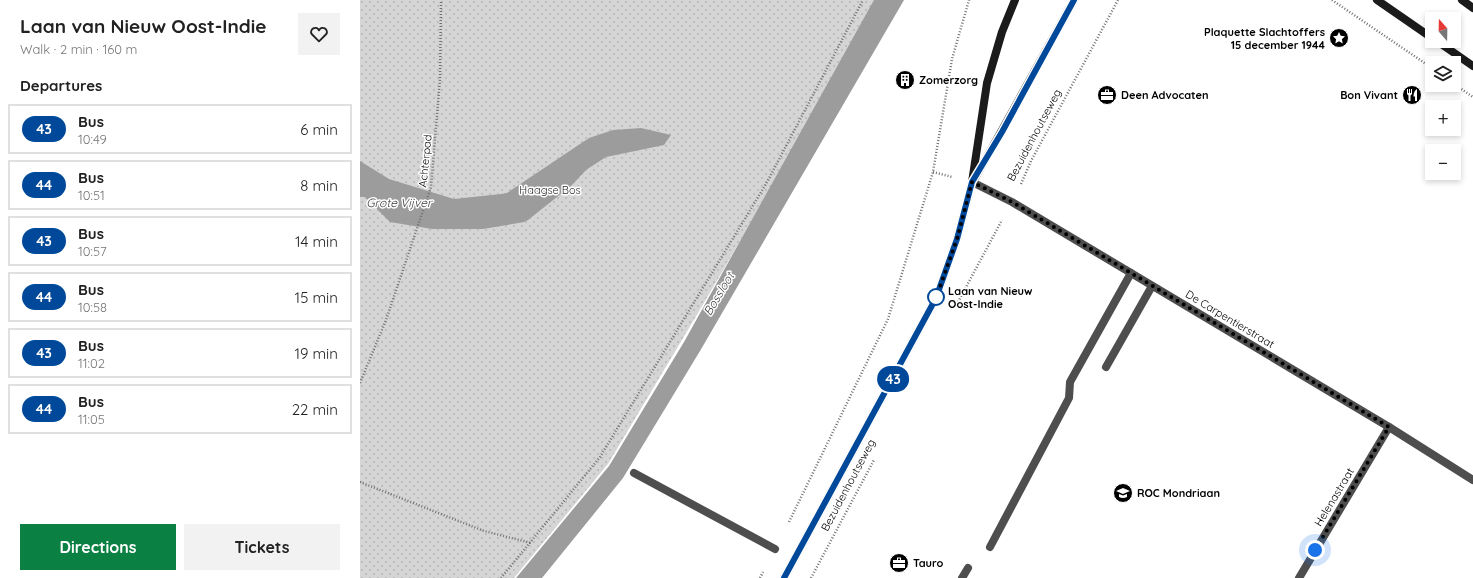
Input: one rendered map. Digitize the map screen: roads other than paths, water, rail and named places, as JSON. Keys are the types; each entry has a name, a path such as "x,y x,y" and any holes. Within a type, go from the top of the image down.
{"street":[{"name":"Bezuidenhoutseweg","path":"784,578 936,298 957,239 972,182 987,83 1002,32 1016,0"},
{"name":"Bezuidenhoutseweg","path":"972,182 1074,0"},
{"path":"1377,0 1425,33"},
{"path":"1462,0 1473,8"},
{"path":"1447,48 1473,66"},
{"name":"De Carpentierstraat","path":"972,182 1012,202 1389,427 1473,480"},
{"path":"990,547 1069,398 1070,382 1131,273"},
{"path":"1106,367 1152,286"},
{"name":"Helenastraat","path":"1299,578 1389,427"},
{"path":"634,473 775,549"},
{"path":"962,578 968,568"}],"water":[{"name":"Bossloot","path":"874,0 904,0 700,351 623,478 542,578 516,578 609,466 684,342"},
{"name":"Grote Vijver","path":"641,128 671,135 664,145 606,157 586,170 572,185 524,222 483,229 432,229 390,222 365,197 360,197 360,161 389,179 454,199 501,194 507,193 589,138 613,130"}],"place":[{"name":"Plaquette Slachtoffers 15 december 1944","path":"1339,38"},
{"name":"Zomerzorg","path":"905,80"},
{"name":"Deen Advocaten","path":"1107,95"},
{"name":"Bon Vivant","path":"1412,95"},
{"name":"Laan van Nieuw Oost-Indie","path":"936,297"},
{"name":"ROC Mondriaan","path":"1123,493"},
{"name":"Tauro","path":"899,563"}],"park label":[{"name":"Haagse Bos","path":"550,190"}]}
